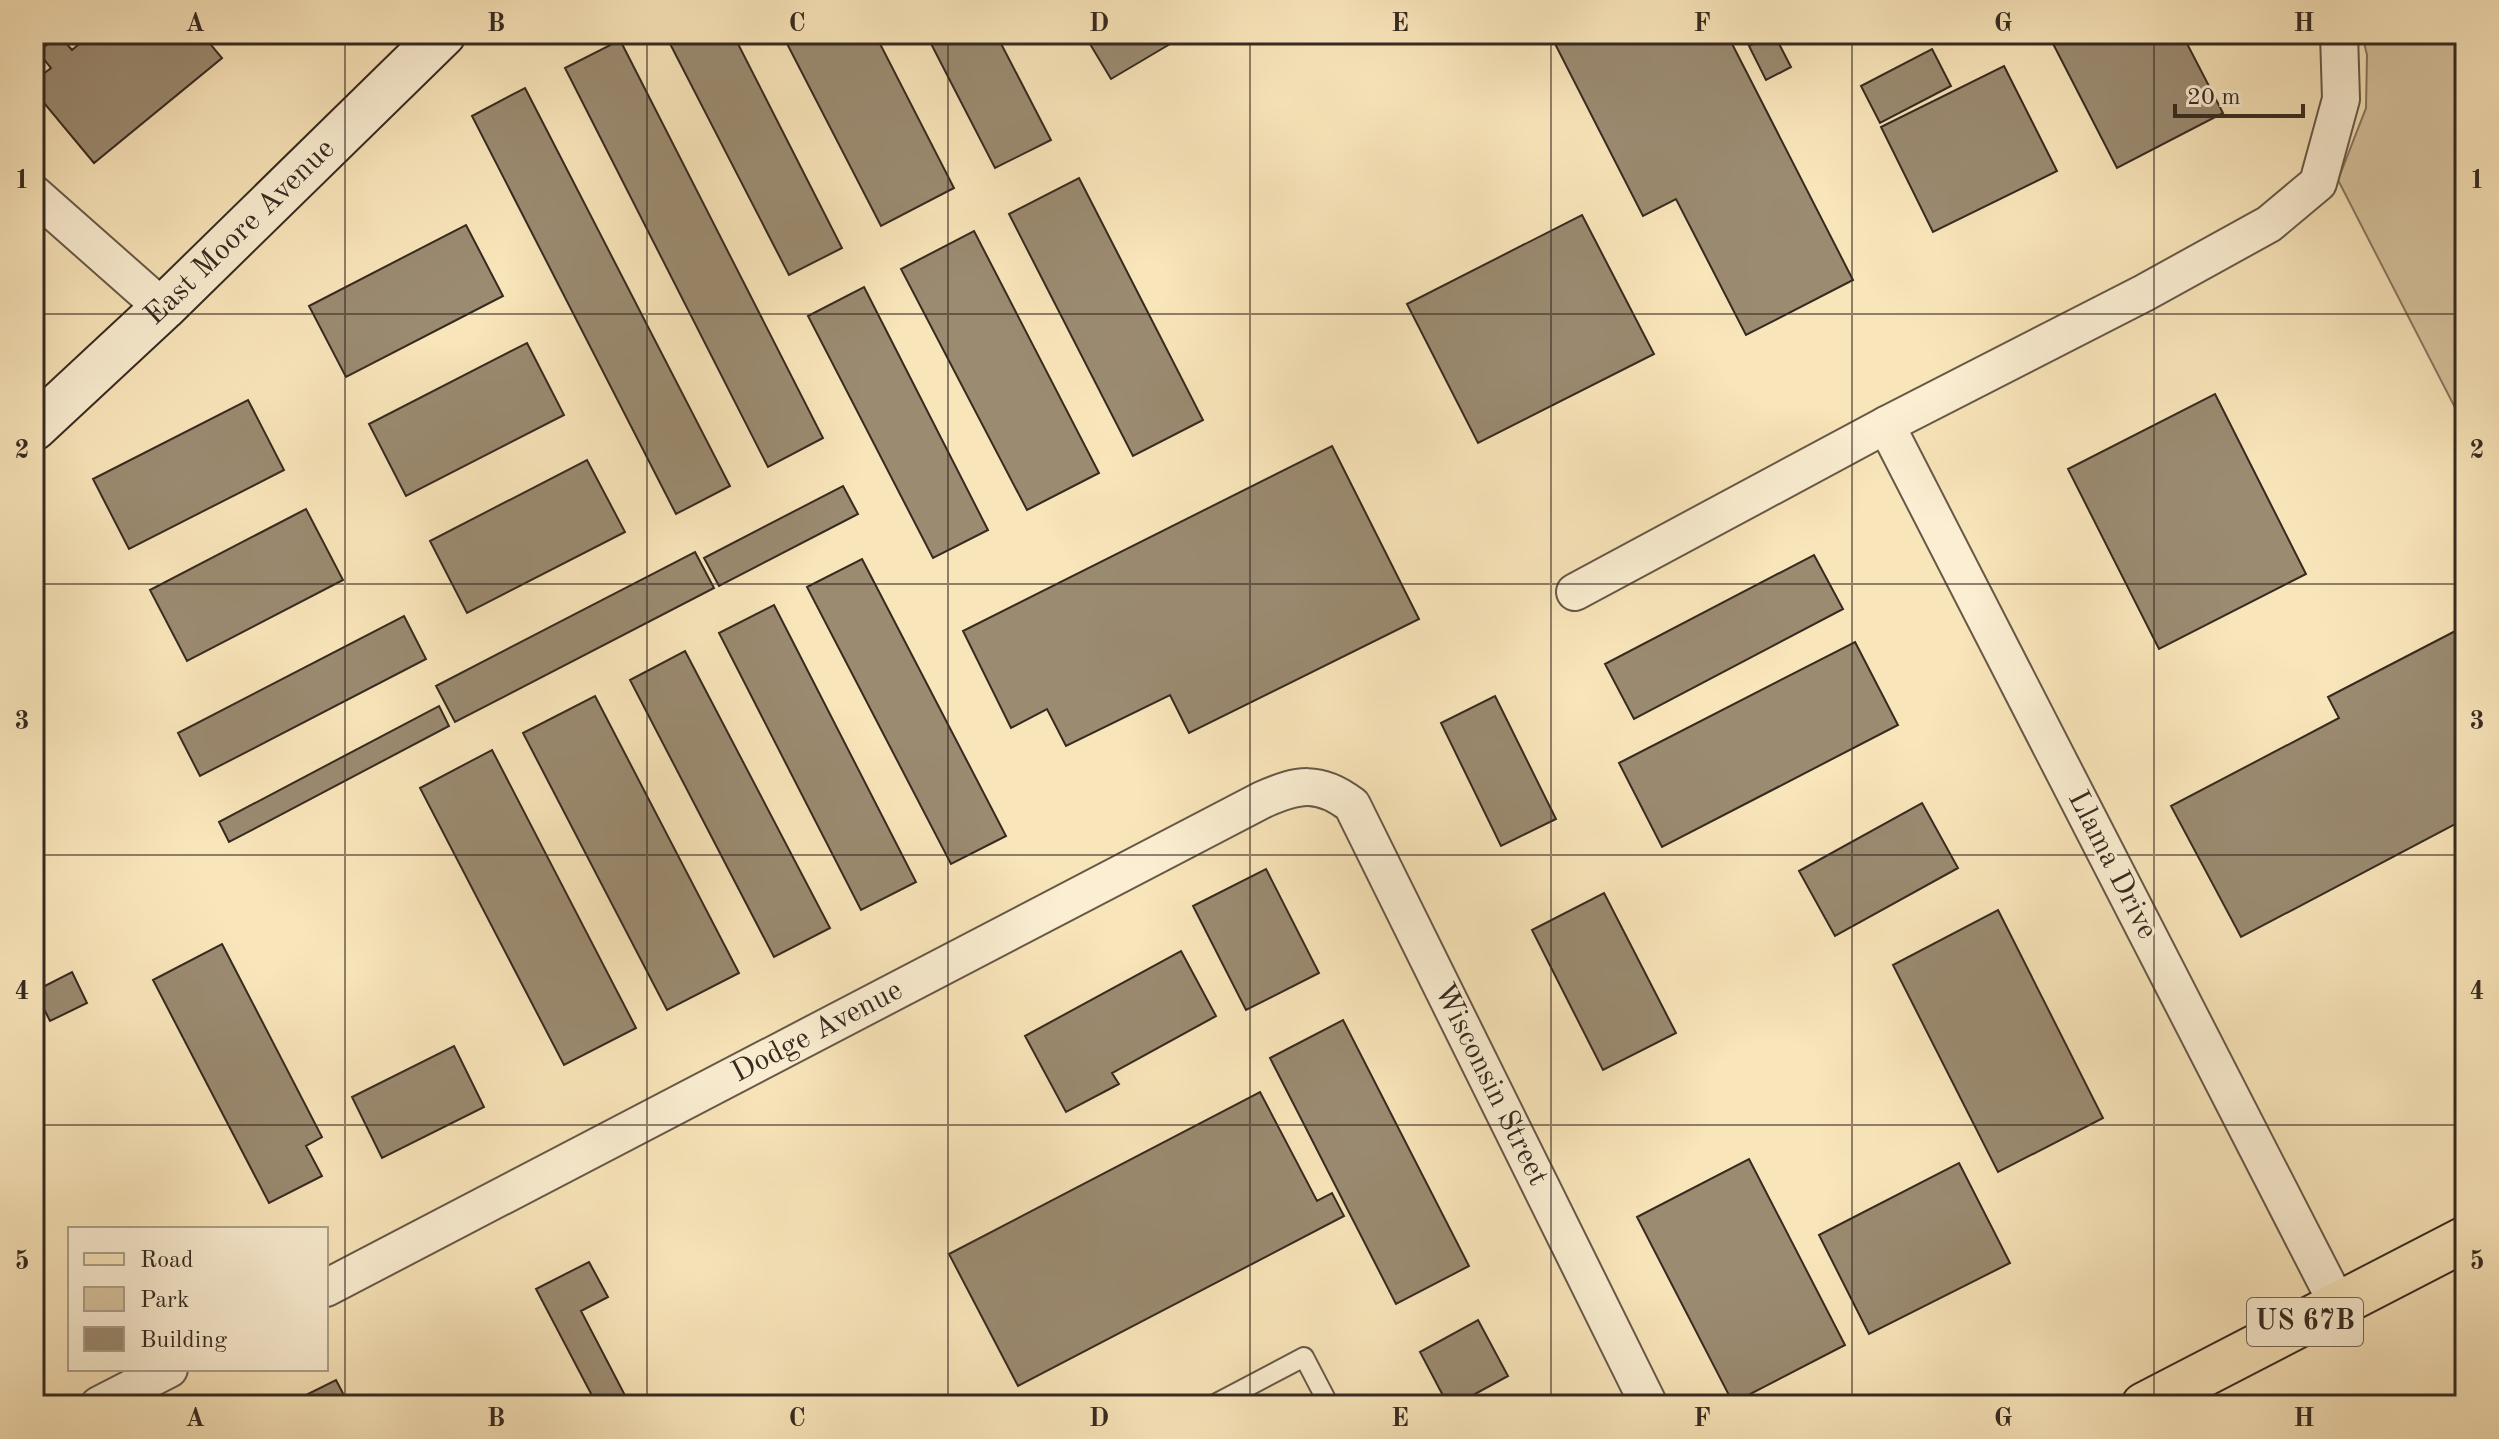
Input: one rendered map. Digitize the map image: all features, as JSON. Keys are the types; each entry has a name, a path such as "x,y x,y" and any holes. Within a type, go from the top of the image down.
{"main road":[{"name":"US 67B","path":"2144,1405 2465,1239"}],"street":[{"name":"East Moore Avenue","path":"34,428 163,308 443,34"},
{"path":"1575,592 1886,425 2144,293 2269,224 2318,183 2341,99 2339,34"},
{"path":"34,194 163,308"},
{"name":"Llama Drive","path":"1886,425 2338,1305"},
{"name":"Dodge Avenue","path":"328,1287 1262,800 1288,788 1313,786"},
{"name":"Wisconsin Street","path":"1313,786 1335,792 1352,805 1649,1405"},
{"path":"99,1405 165,1371"}],"lane":[{"path":"1213,1405 1304,1357 1328,1403"}],"green space":[{"path":"2362,34 2465,34 2465,427 2338,180 2366,108 2367,55"}],"building":[{"path":"91,34 202,34 222,58 94,163 34,91 34,81 51,68 38,52 59,35 72,50"},
{"path":"665,34 733,34 842,248 789,275"},
{"path":"782,34 875,34 954,188 881,226"},
{"path":"926,34 996,34 1051,140 995,168"},
{"path":"1084,34 1163,34 1170,44 1111,79"},
{"path":"1550,34 1727,34 1853,280 1746,335 1676,199 1643,216"},
{"path":"1774,34 1791,67 1766,80 1749,46"},
{"path":"2048,34 2182,34 2223,113 2117,168"},
{"path":"620,40 823,438 768,467 565,68"},
{"path":"1932,49 1951,86 1880,123 1861,86"},
{"path":"2004,66 2057,171 1933,232 1881,127"},
{"path":"525,88 730,486 676,514 472,116"},
{"path":"1079,178 1203,420 1133,456 1009,214"},
{"path":"1582,215 1654,354 1478,443 1407,304"},
{"path":"466,225 503,296 346,377 309,306"},
{"path":"974,231 1099,473 1027,510 901,269"},
{"path":"864,287 988,530 933,558 808,316"},
{"path":"527,343 564,415 406,496 369,424"},
{"path":"2215,394 2306,574 2159,649 2068,469"},
{"path":"248,400 284,470 129,549 93,479"},
{"path":"1332,446 1419,619 1189,733 1170,695 1066,746 1047,709 1011,728 963,631"},
{"path":"587,460 625,532 467,613 430,541"},
{"path":"843,486 858,514 719,586 704,558"},
{"path":"306,509 343,580 187,661 150,590"},
{"path":"695,552 714,588 455,722 436,686"},
{"path":"1814,555 1843,609 1634,719 1605,664"},
{"path":"862,559 1006,836 951,864 807,587"},
{"path":"774,605 916,882 861,910 719,633"},
{"path":"404,616 426,659 200,776 178,733"},
{"path":"2465,626 2465,819 2241,937 2171,806 2339,718 2328,697"},
{"path":"1855,642 1898,725 1662,847 1619,763"},
{"path":"685,651 830,928 774,957 630,680"},
{"path":"595,696 739,973 667,1010 523,733"},
{"path":"1495,696 1556,819 1501,846 1441,723"},
{"path":"439,706 449,726 229,842 219,822"},
{"path":"492,750 636,1028 564,1065 420,788"},
{"path":"1922,803 1958,868 1835,936 1799,871"},
{"path":"1266,869 1319,973 1246,1010 1193,906"},
{"path":"1604,893 1676,1033 1603,1070 1532,930"},
{"path":"1998,910 2103,1118 1998,1172 1893,965"},
{"path":"222,944 322,1137 306,1146 322,1176 269,1203 153,980"},
{"path":"1181,951 1216,1016 1112,1073 1119,1084 1066,1112 1025,1036"},
{"path":"72,972 87,1003 50,1021 35,991"},
{"path":"1343,1020 1469,1266 1396,1304 1270,1058"},
{"path":"454,1046 484,1107 382,1158 352,1097"},
{"path":"1260,1092 1317,1201 1332,1193 1344,1216 1018,1386 949,1254"},
{"path":"1749,1159 1845,1345 1733,1403 1637,1217"},
{"path":"1959,1163 2010,1263 1869,1334 1819,1235"},
{"path":"589,1262 608,1297 581,1311 630,1405 597,1405 536,1289"},
{"path":"1478,1320 1508,1376 1455,1405 1448,1405 1420,1352"},
{"path":"336,1380 349,1405 286,1405"}]}
